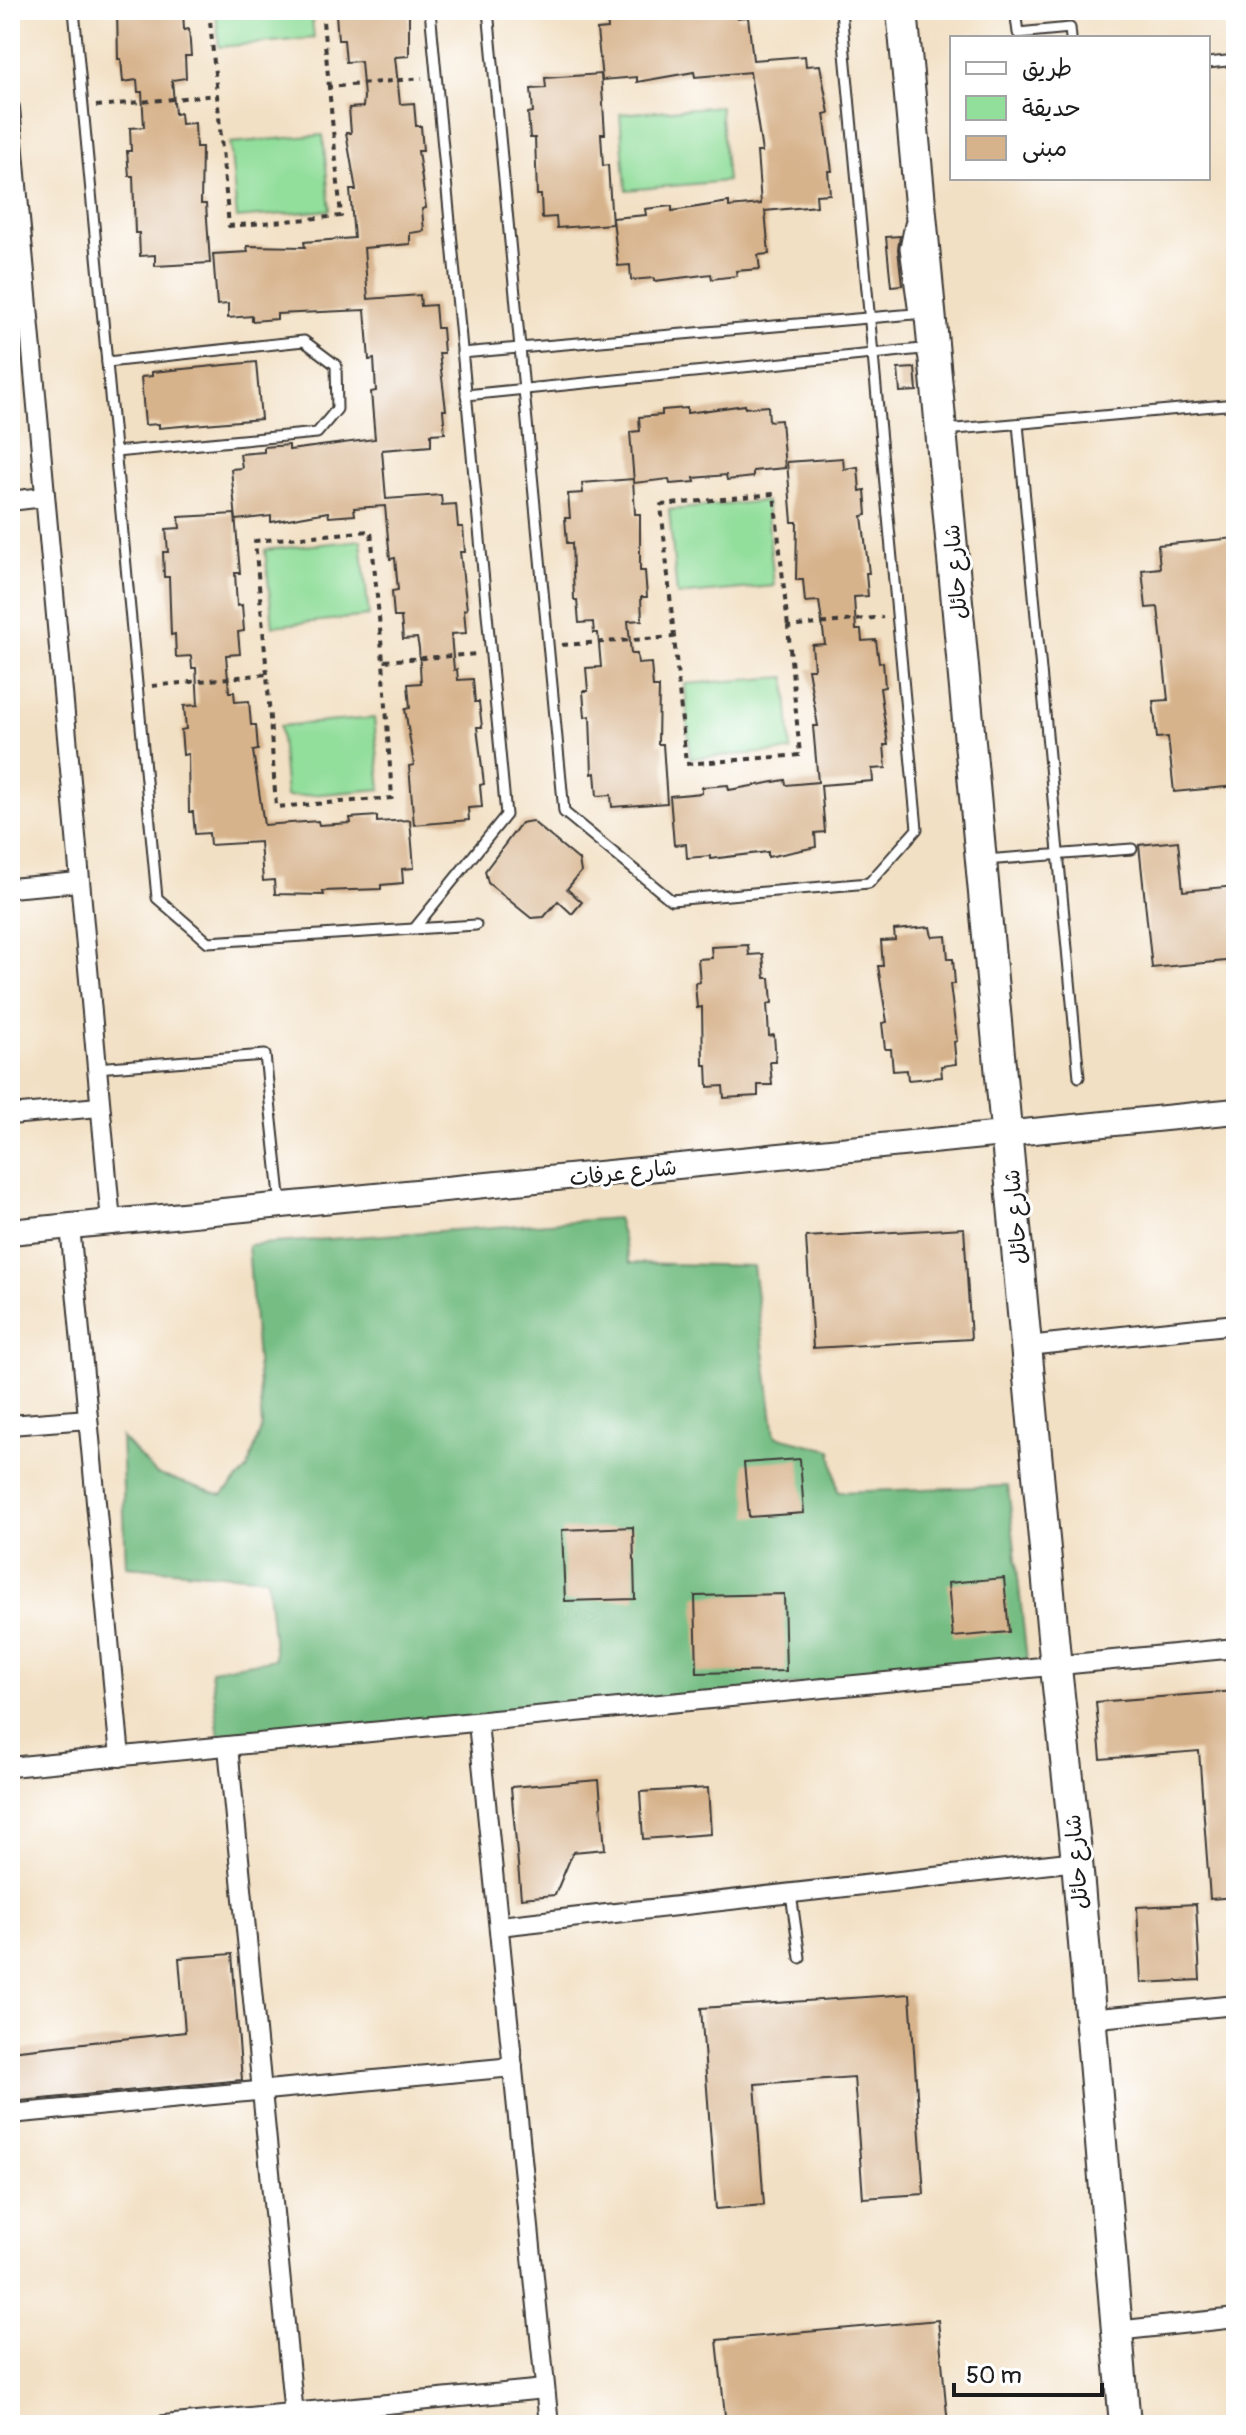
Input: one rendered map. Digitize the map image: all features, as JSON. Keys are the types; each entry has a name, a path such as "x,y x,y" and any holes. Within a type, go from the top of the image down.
{"main road":[{"name":"شارع حائل","path":"902,10 1056,1668 1077,1861 1088,2019 1125,2425"}],"street":[{"path":"10,108 12,160 111,1222"},
{"path":"10,328 29,326"},
{"path":"10,501 44,497"},
{"path":"10,888 79,882"},
{"path":"10,1115 99,1107"},
{"name":"شارع عرفات","path":"10,1232 1236,1111"},
{"path":"70,1226 120,1757"},
{"path":"1027,1346 1236,1324"},
{"path":"10,1425 88,1419"},
{"path":"10,1767 1056,1668 1236,1648"},
{"path":"478,1723 549,2425"},
{"path":"228,1747 294,2419"},
{"path":"499,1926 1077,1861"},
{"path":"1088,2019 1236,2005"},
{"path":"10,2114 513,2067"},
{"path":"1116,2331 1236,2318"},
{"path":"164,2425 294,2419 545,2389"}],"lane":[{"path":"74,10 157,898 208,942 476,925"},
{"path":"414,929 506,815 430,10"},
{"path":"488,10 564,812 671,900 869,883 917,829 841,10"},
{"path":"1015,10 1018,33 1070,28 1071,36"},
{"path":"1210,63 1236,60"},
{"path":"462,353 914,314 905,248 918,177"},
{"path":"107,362 304,341 336,365 337,409 317,433 115,452"},
{"path":"466,395 922,349 929,414 943,445 1018,424 1236,404"},
{"path":"1018,424 1079,1077"},
{"path":"982,860 1132,849"},
{"path":"96,1068 265,1055 281,1205"},
{"path":"791,1894 800,1958"}],"path":[{"path":"209,10 229,226 341,216 322,10"},
{"path":"329,87 436,77"},
{"path":"83,108 217,95"},
{"path":"774,494 788,627 800,755 686,764 661,505 774,494"},
{"path":"371,531 383,661 392,798 276,807 255,541 371,531"},
{"path":"788,627 897,616"},
{"path":"547,646 674,637"},
{"path":"383,661 491,652"},
{"path":"138,687 267,674"}],"green space":[{"path":"216,10 311,10 314,38 219,47"},
{"path":"720,106 727,181 626,190 620,114"},
{"path":"323,135 330,210 237,218 230,143"},
{"path":"766,501 774,586 677,595 669,510"},
{"path":"361,540 369,616 273,626 265,550"},
{"path":"786,677 791,751 690,758 685,684"},
{"path":"374,718 381,789 286,797 280,726"},
{"path":"617,1218 630,1263 753,1266 775,1436 831,1450 838,1492 1008,1486 1027,1660 220,1747 211,1670 275,1659 267,1578 126,1566 121,1437 156,1474 222,1495 247,1470 262,1426 248,1245"}],"building":[{"path":"117,10 183,10 184,30 189,29 191,56 185,56 186,78 172,80 175,114 180,113 181,124 195,123 196,147 202,147 201,204 206,204 210,263 155,266 155,255 140,256 139,233 135,233 133,176 129,176 127,151 131,151 130,128 144,127 142,92 138,92 137,80 123,82 121,59 118,59"},
{"path":"341,10 409,10 409,56 395,57 400,104 414,103 416,126 421,126 423,151 418,151 426,208 422,209 424,231 410,233 410,244 364,248 368,299 420,295 421,306 435,305 437,328 442,328 444,353 439,353 446,410 443,410 445,433 431,434 431,446 382,450 386,499 441,495 442,505 456,504 458,527 463,527 465,552 460,552 467,609 464,610 466,633 451,634 454,670 457,669 458,680 473,679 475,702 479,702 482,727 477,727 484,784 480,785 482,807 468,808 469,820 414,825 409,766 414,765 405,709 410,708 408,684 421,683 419,648 417,638 403,639 401,617 394,617 392,591 398,590 395,558 390,559 385,506 354,508 355,515 329,517 328,512 271,522 271,516 236,520 231,469 242,468 240,454 264,452 264,447 289,445 289,450 375,439 371,392 376,391 374,359 369,360 365,310 277,314 277,319 252,321 252,316 228,318 228,304 217,305 213,254 248,252 247,246 305,247 304,242 354,238 350,190 356,190 346,133 351,133 349,108 363,107 364,97 361,61 346,62 344,40 338,40 336,14 341,14"},
{"path":"630,10 736,10 737,18 748,17 753,60 805,56 806,66 820,65 829,113 824,114 832,171 828,171 830,194 816,195 817,206 765,211 769,254 758,255 760,269 736,271 737,276 712,279 711,274 654,281 654,278 631,280 630,265 618,266 613,218 646,215 645,209 672,206 672,211 729,202 729,207 761,204 757,152 762,152 750,72 695,77 694,72 637,82 637,77 602,80 597,30 608,29 607,15"},
{"path":"601,74 605,134 601,134 603,166 608,165 612,224 557,228 556,217 542,218 541,195 537,195 535,138 530,138 528,113 533,112 531,89 546,88 545,78"},
{"path":"900,236 898,249 902,285 891,286 886,237"},
{"path":"256,362 261,419 159,428 159,424 145,425 141,377 152,376 152,372"},
{"path":"915,368 917,391 900,392 898,369"},
{"path":"745,405 745,408 768,406 769,421 781,420 785,468 753,471 753,477 727,480 726,475 694,478 695,482 670,484 669,479 634,483 630,432 640,431 639,417 662,415 662,410 687,408 687,413"},
{"path":"843,458 844,469 858,467 860,491 865,490 867,515 862,516 869,573 866,573 868,596 854,597 856,630 861,630 862,641 876,640 879,663 883,662 885,687 880,688 888,745 884,745 886,768 872,769 873,781 821,785 825,832 815,833 816,847 768,857 768,852 710,859 710,856 687,858 686,844 674,845 670,796 702,793 702,787 728,785 729,790 785,780 786,785 818,782 813,726 818,726 808,669 814,669 812,645 825,644 819,601 805,602 803,580 796,580 797,522 792,522 787,462"},
{"path":"633,479 635,514 640,514 640,571 645,571 647,597 641,597 642,620 628,621 631,654 637,654 638,664 651,663 653,687 659,687 658,744 663,744 667,803 612,807 611,795 597,796 595,773 592,774 590,716 585,717 583,691 588,691 586,668 601,667 598,633 594,633 593,622 579,623 577,600 574,600 572,543 567,543 565,518 570,518 568,494 583,493 582,483"},
{"path":"235,514 240,573 235,573 237,606 242,605 244,631 238,632 240,654 226,655 229,692 234,692 235,702 249,701 251,725 256,725 258,750 253,751 264,825 318,821 319,825 351,823 350,818 377,816 377,822 410,820 414,868 402,869 403,883 381,885 381,889 323,891 324,895 275,894 274,880 263,881 260,842 210,845 209,833 195,834 193,812 189,812 188,754 183,755 181,730 186,729 184,706 198,705 196,668 192,668 191,656 176,657 175,634 171,635 169,577 164,577 163,552 168,552 166,529 180,528 179,517"},
{"path":"1236,538 1236,786 1174,792 1168,737 1157,738 1153,701 1168,700 1158,607 1146,608 1142,570 1160,568 1158,545"},
{"path":"532,821 579,860 581,872 567,889 582,902 572,914 558,901 544,917 531,918 488,883 485,871 521,823"},
{"path":"1178,841 1183,891 1236,886 1236,960 1152,968 1139,845"},
{"path":"930,927 932,937 946,936 948,959 953,959 955,984 950,984 957,1041 954,1042 956,1064 941,1066 942,1077 908,1080 907,1070 893,1071 891,1049 885,1049 882,1023 887,1022 878,966 883,966 881,941 895,940 894,930"},
{"path":"748,945 749,955 763,954 765,978 770,978 772,1003 767,1004 769,1036 774,1035 776,1062 770,1062 772,1085 758,1085 758,1096 724,1098 723,1086 708,1087 707,1065 703,1065 702,1007 697,1008 695,983 700,982 698,959 712,958 711,947"},
{"path":"964,1228 971,1339 813,1348 806,1237"},
{"path":"800,1459 804,1513 749,1517 744,1463"},
{"path":"633,1527 635,1599 565,1601 562,1530"},
{"path":"1004,1578 1009,1632 953,1637 948,1583"},
{"path":"784,1594 786,1671 697,1673 695,1596"},
{"path":"1236,1691 1236,1897 1210,1899 1199,1751 1101,1759 1096,1702"},
{"path":"599,1780 605,1849 573,1852 555,1895 521,1898 511,1787"},
{"path":"708,1788 711,1834 643,1839 640,1792"},
{"path":"1196,1904 1200,1980 1141,1983 1137,1907"},
{"path":"232,1954 242,2080 10,2102 10,2051 185,2032 179,1958"},
{"path":"910,1994 924,2194 863,2198 854,2077 755,2084 764,2205 716,2209 701,2008"},
{"path":"938,2320 948,2425 726,2425 717,2340"}]}
